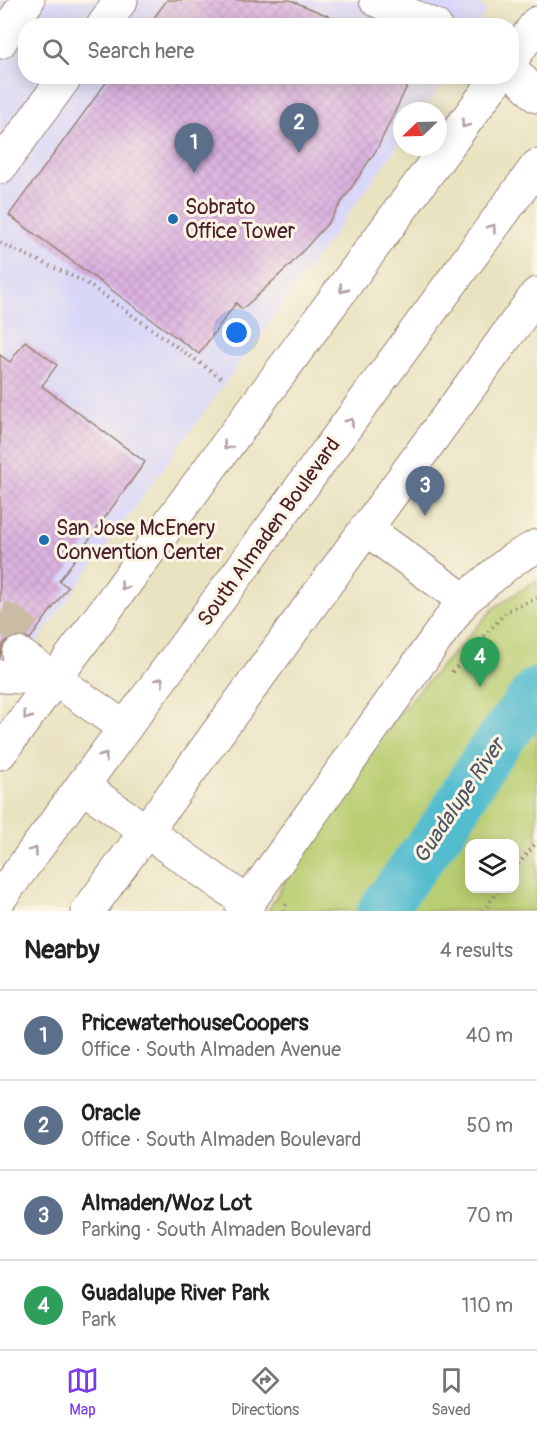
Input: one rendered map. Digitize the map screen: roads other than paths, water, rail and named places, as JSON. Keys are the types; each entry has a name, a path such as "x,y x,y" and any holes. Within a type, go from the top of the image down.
{"main road":[{"path":"0,42 28,0"},
{"path":"108,18 121,0"},
{"path":"388,2 419,18"},
{"path":"519,49 537,23"},
{"path":"519,71 537,75"},
{"path":"519,77 537,96"},
{"path":"1,164 60,84"},
{"path":"0,753 493,84"},
{"name":"South Almaden Boulevard","path":"0,898 537,166"},
{"path":"88,911 537,294"},
{"path":"366,529 464,600"},
{"path":"82,786 245,907 464,600 512,561 537,546"},
{"path":"18,655 125,728"}],"waterway":[{"name":"Guadalupe River","path":"381,911 449,819 485,759 537,691"}],"tunnel":[{"path":"0,617 10,621 31,637"}],"place":[{"name":"Oracle","path":"299,153"},
{"name":"PricewaterhouseCoopers","path":"194,173"},
{"name":"Sobrato Office Tower","path":"173,219"},
{"name":"Almaden/Woz Lot","path":"425,516"},
{"name":"San Jose McEnery Convention Center","path":"44,540"},
{"name":"Guadalupe River Park","path":"480,687"}]}
